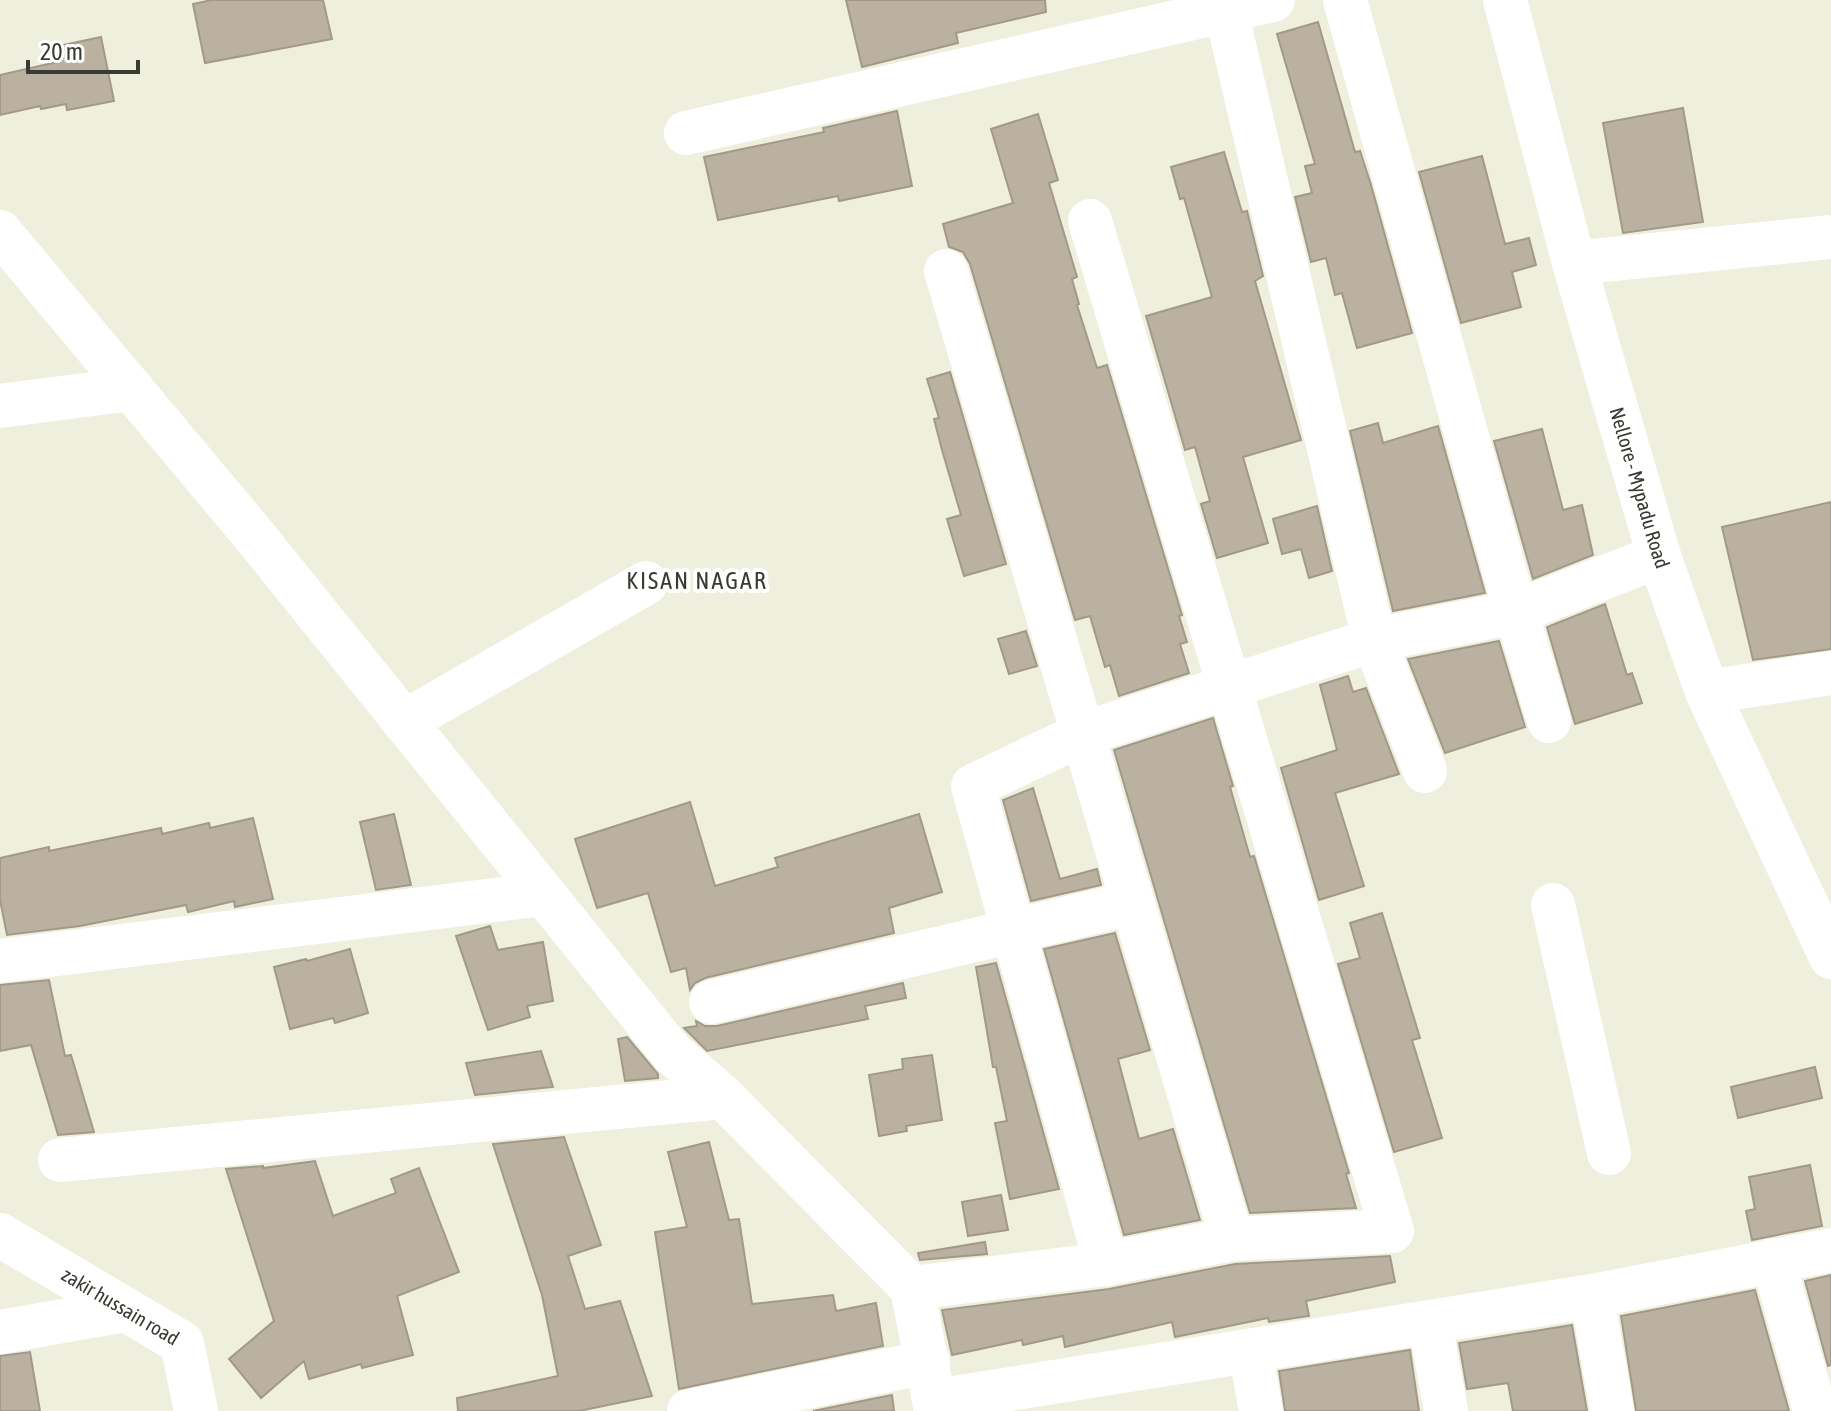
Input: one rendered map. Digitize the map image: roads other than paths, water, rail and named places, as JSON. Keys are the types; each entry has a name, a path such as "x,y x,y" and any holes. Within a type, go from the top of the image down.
{"street":[{"path":"686,133 1273,0"},
{"path":"1345,0 1549,721"},
{"name":"Nellore - Mypadu Road","path":"1505,0 1574,263 1659,556 1707,692 1831,957"},
{"path":"1226,11 1374,640 1425,771"},
{"path":"912,1288 1106,1264 1232,1239 1392,1231 1090,221"},
{"path":"0,232 132,389 672,1053 723,1097 912,1288 933,1391"},
{"path":"1574,263 1831,237"},
{"path":"946,271 1232,1239"},
{"path":"0,406 132,389"},
{"path":"1106,1264 973,786 1082,734 1374,640 1516,612 1659,556"},
{"path":"404,722 646,583"},
{"path":"1707,692 1831,673"},
{"path":"0,961 544,894"},
{"path":"711,1002 1132,903"},
{"path":"1553,905 1609,1153"},
{"path":"60,1160 723,1097"},
{"name":"zakir hussain road","path":"0,1235 182,1343 196,1411"},
{"path":"689,1411 933,1391 1250,1351 1592,1296 1831,1250"},
{"path":"1773,1260 1815,1411"},
{"path":"1592,1296 1612,1411"},
{"path":"0,1332 125,1310"},
{"path":"1430,1323 1446,1411"},
{"path":"1250,1351 1261,1411"}],"district":[{"name":"KISAN NAGAR","path":"697,581"}]}
